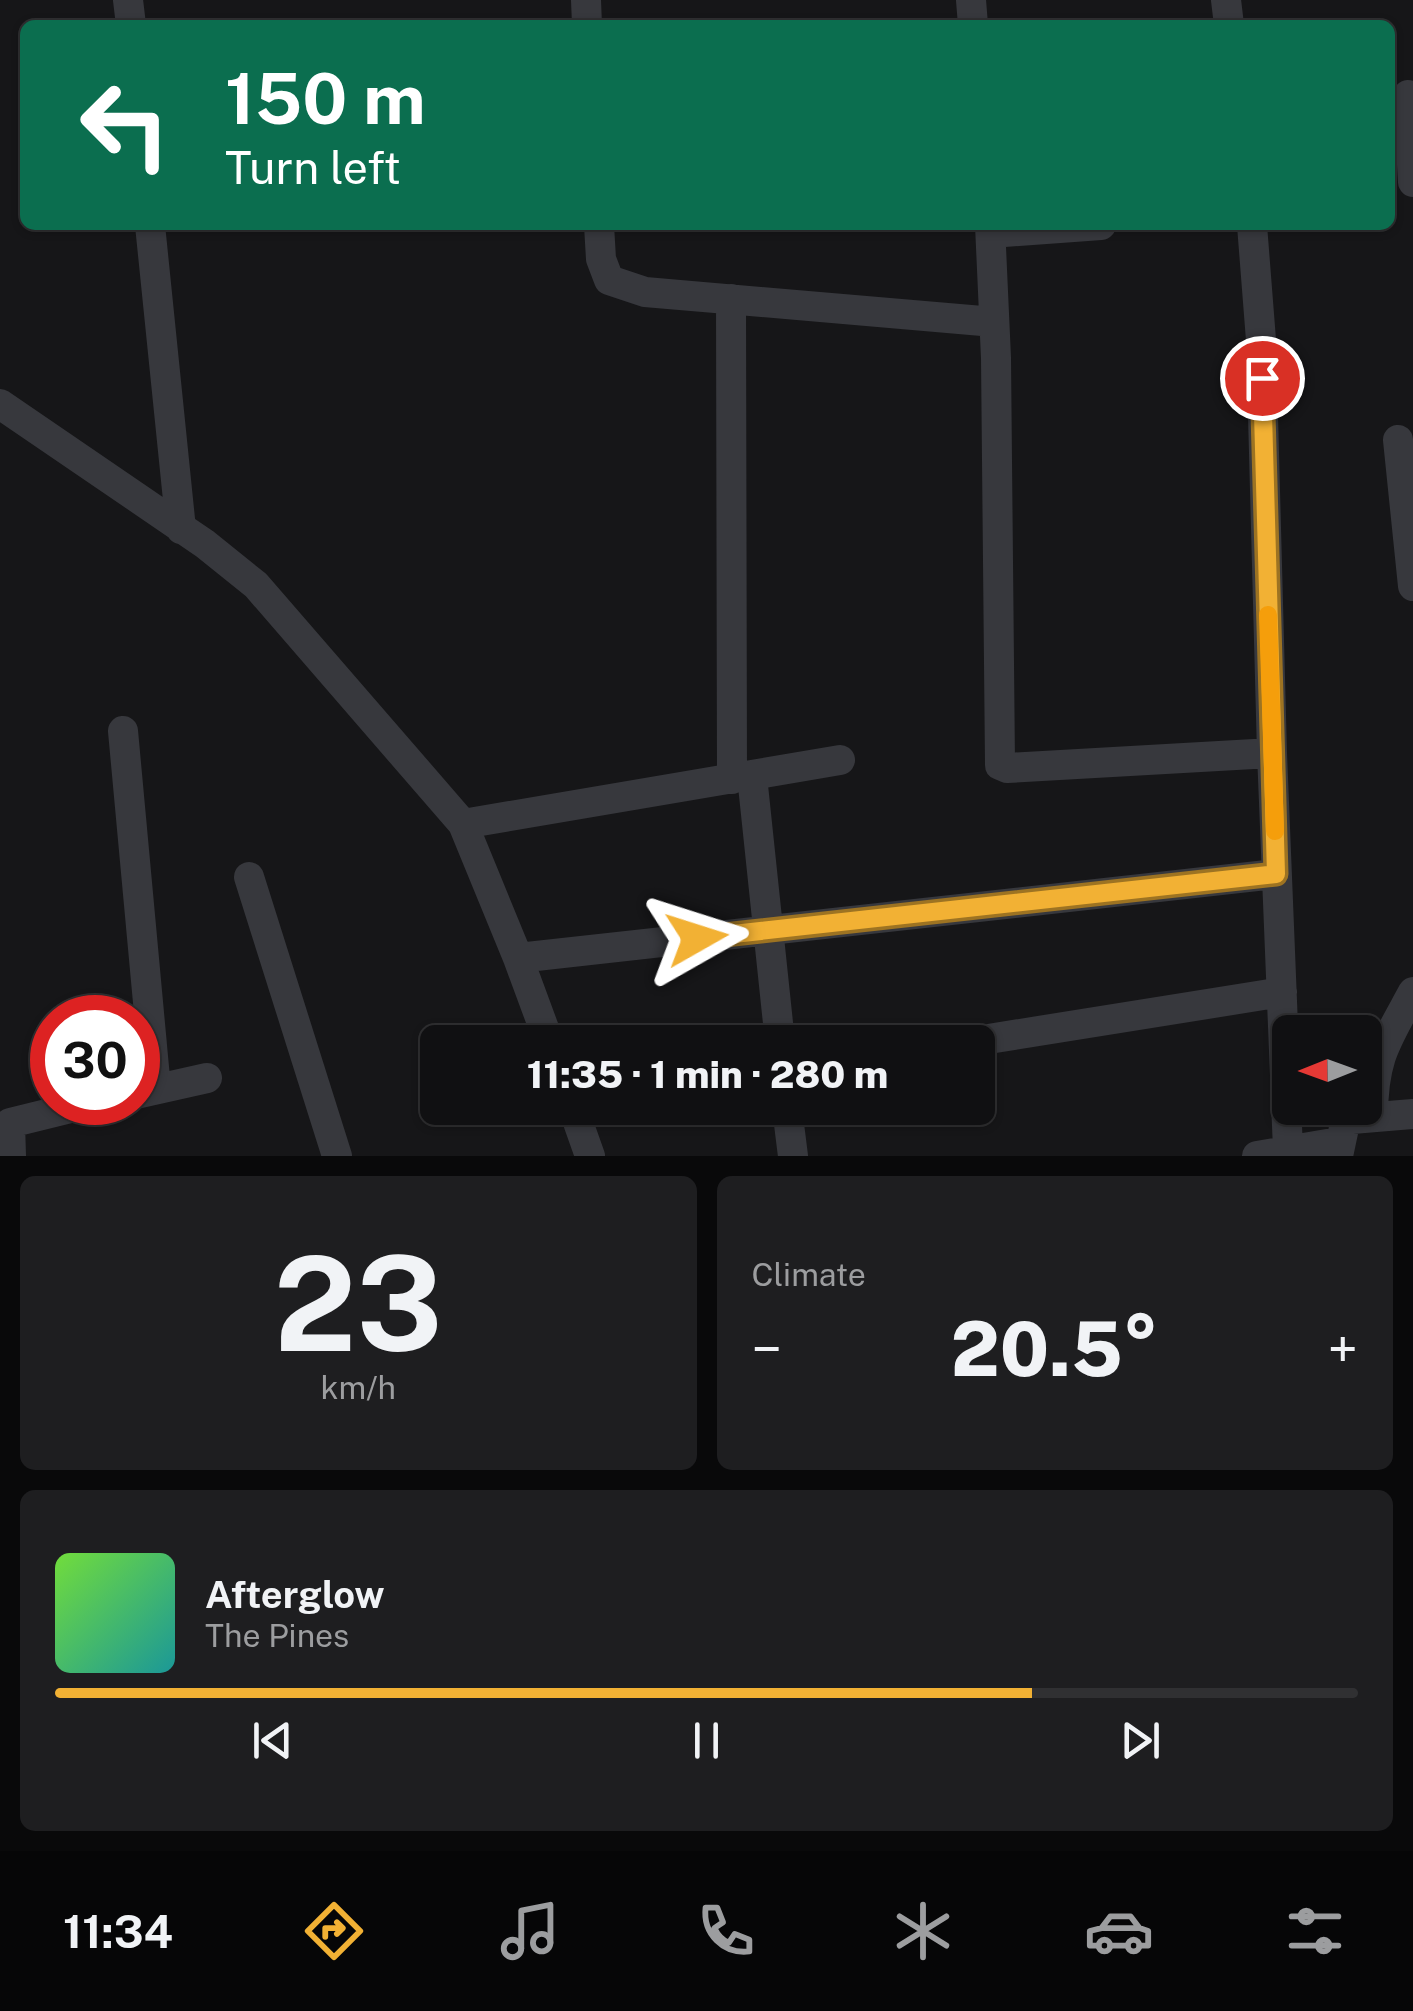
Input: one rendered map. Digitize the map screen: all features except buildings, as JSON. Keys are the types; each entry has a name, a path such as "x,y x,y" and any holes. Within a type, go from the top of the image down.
{"street":[{"path":"1408,95 1413,165"},
{"path":"150,230 180,529"},
{"path":"599,230 600,259 609,280 645,292 994,322"},
{"path":"991,230 1000,764 1007,768 1272,754"},
{"path":"1252,230 1261,340 1288,1150"},
{"path":"731,299 742,777 768,931 778,1025"},
{"path":"0,404 204,544 256,585 462,824 543,1025"},
{"path":"1398,440 1413,586"},
{"path":"123,731 141,995"},
{"path":"462,824 840,760"},
{"path":"518,958 1276,874"},
{"path":"249,878 337,1156"},
{"path":"995,1038 1282,992"},
{"path":"1382,1049 1413,992"},
{"path":"160,1088 207,1078"},
{"path":"1382,1116 1413,1114"},
{"path":"11,1156 10,1123 30,1118"},
{"path":"578,1125 590,1156"},
{"path":"787,1125 788,1155"},
{"path":"1257,1156 1288,1150 1338,1149"}],"slow traffic":[{"path":"1268,615 1275,831"}],"route":[{"path":"697,938 1276,874 1262,378"}]}
